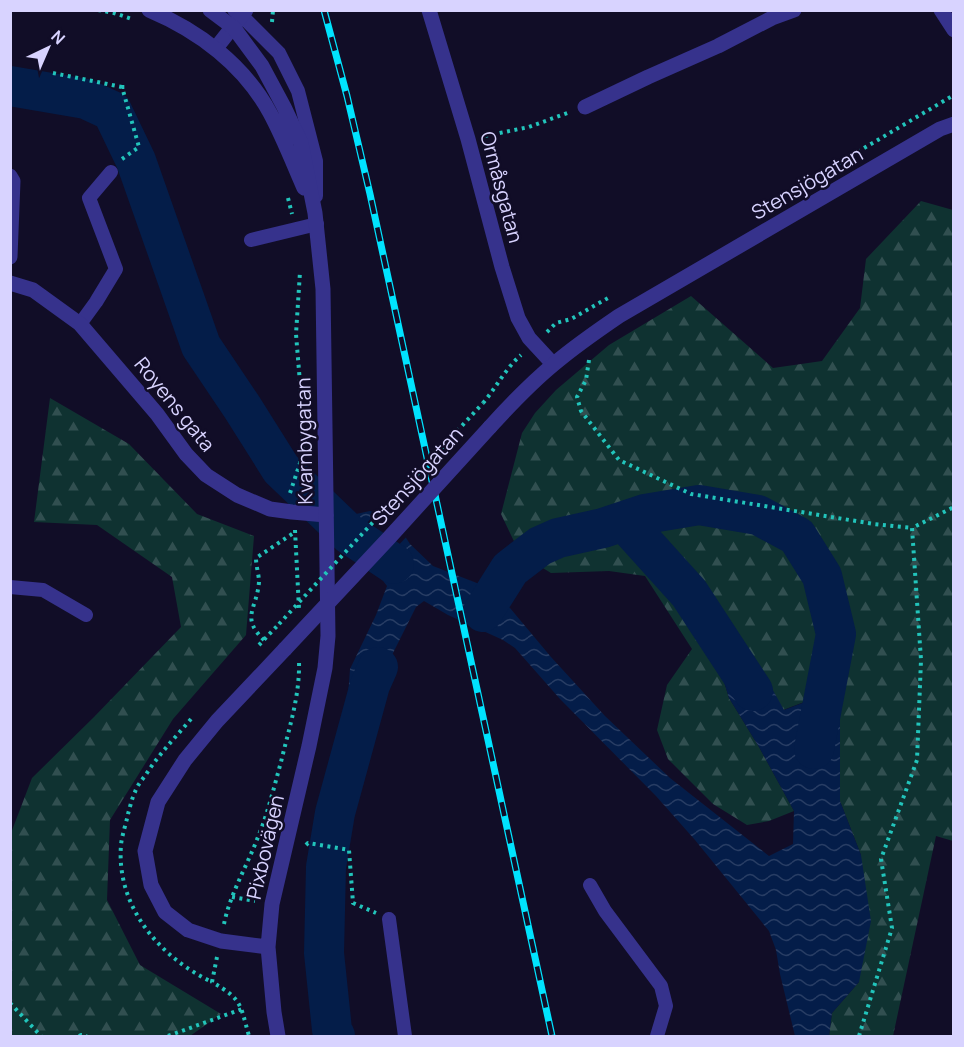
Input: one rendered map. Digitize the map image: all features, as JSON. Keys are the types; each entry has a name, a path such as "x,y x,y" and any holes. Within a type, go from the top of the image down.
{"street":[{"name":"Kvarnbygatan","path":"210,10 239,16 301,143 316,219 323,289 328,636 325,668"},
{"name":"Ormåsgatan","path":"429,10 518,318 529,338 553,364"},
{"path":"585,107 718,46 772,18 794,10"},
{"path":"940,10 954,30"},
{"name":"Kvarnbygatan","path":"144,16 168,18 216,48 246,79 269,112 316,219"},
{"path":"216,48 239,16"},
{"name":"Stensjögatan","path":"268,947 221,941 188,930 165,912 151,885 145,851 158,802 185,760 217,721 510,405 553,364 619,316 940,129 954,124"},
{"path":"10,176 13,181 10,257"},
{"name":"Royens gata","path":"10,283 33,290 80,324 157,414 186,454 206,475 237,495 270,509 290,505 326,515"},
{"name":"Pixbovägen","path":"278,1036 268,947 272,904 325,668"}],"lane":[{"name":"Kvarnbygatan","path":"239,16 279,53 298,91 316,161 316,219"},
{"path":"80,324 116,269 89,198 111,172"},
{"path":"251,240 295,229 316,219"},
{"path":"10,586 43,590 86,615"},
{"path":"590,885 605,910 661,986 666,1006 657,1036"},
{"path":"389,919 405,1036"}],"path":[{"path":"98,10 144,16"},
{"path":"272,23 273,10"},
{"path":"53,73 124,87 139,147"},
{"path":"495,134 529,127 585,107"},
{"path":"288,196 295,229"},
{"path":"299,614 295,532 290,505 303,454 296,334 300,265"},
{"path":"296,334 307,336"},
{"path":"578,393 581,411 619,459 691,494 874,524 912,528 954,507"},
{"path":"279,624 483,403"},
{"path":"859,1036 892,928 881,859 917,760 921,660 912,528"},
{"path":"264,640 255,631 251,621 259,581 256,558 295,532"},
{"path":"249,1036 242,1009 236,999 212,982 226,913 259,835 274,787 296,705 300,677 299,660"},
{"path":"308,843 349,850 353,903 389,919"},
{"path":"10,1003 41,1036"},
{"path":"168,1036 242,1009"},
{"path":"79,1036 87,1036"}],"green space":[{"path":"921,201 953,210 953,841 936,836 893,1036 829,1036 832,1013 859,982 861,855 840,801 840,714 828,693 783,710 759,665 734,642 714,649 729,698 794,811 769,821 747,825 713,804 668,759 657,730 667,685 692,649 645,576 609,571 551,573 520,554 501,514 522,433 535,413 556,390 609,345 691,296 773,368 822,361 860,308 866,259"},
{"path":"50,398 129,444 197,514 254,536 246,635 173,719 110,820 107,900 140,965 221,1014 190,1036 11,1036 11,833 32,778 181,627 172,577 97,525 34,522"}],"water":[{"path":"370,511 393,518 410,544 433,566 487,587 510,608 605,716 670,778 769,856 793,844 794,811 729,698 714,649 734,641 759,665 784,710 829,693 840,714 840,801 861,855 871,921 859,982 832,1013 829,1036 795,1036 776,950 769,931 656,796 560,699 515,648 503,640 448,615 424,601 416,607 390,659 376,713 346,724 350,669 387,586 348,535 347,522 356,514"}],"pier":[{"path":"378,511 395,515 408,535 373,573 349,542"}],"waterway":[{"path":"10,86 86,99 112,111 136,161 201,346 281,469 349,534 394,564"},
{"path":"483,612 510,569 540,546 558,538 603,528 645,514 699,505 758,515 797,536 822,576 836,634 814,749"},
{"path":"624,521 689,593 753,691"},
{"path":"335,1036 332,1030 324,953 326,867 335,813 370,685 378,667"}],"railway":[{"path":"324,10 370,194 552,1036"}]}
